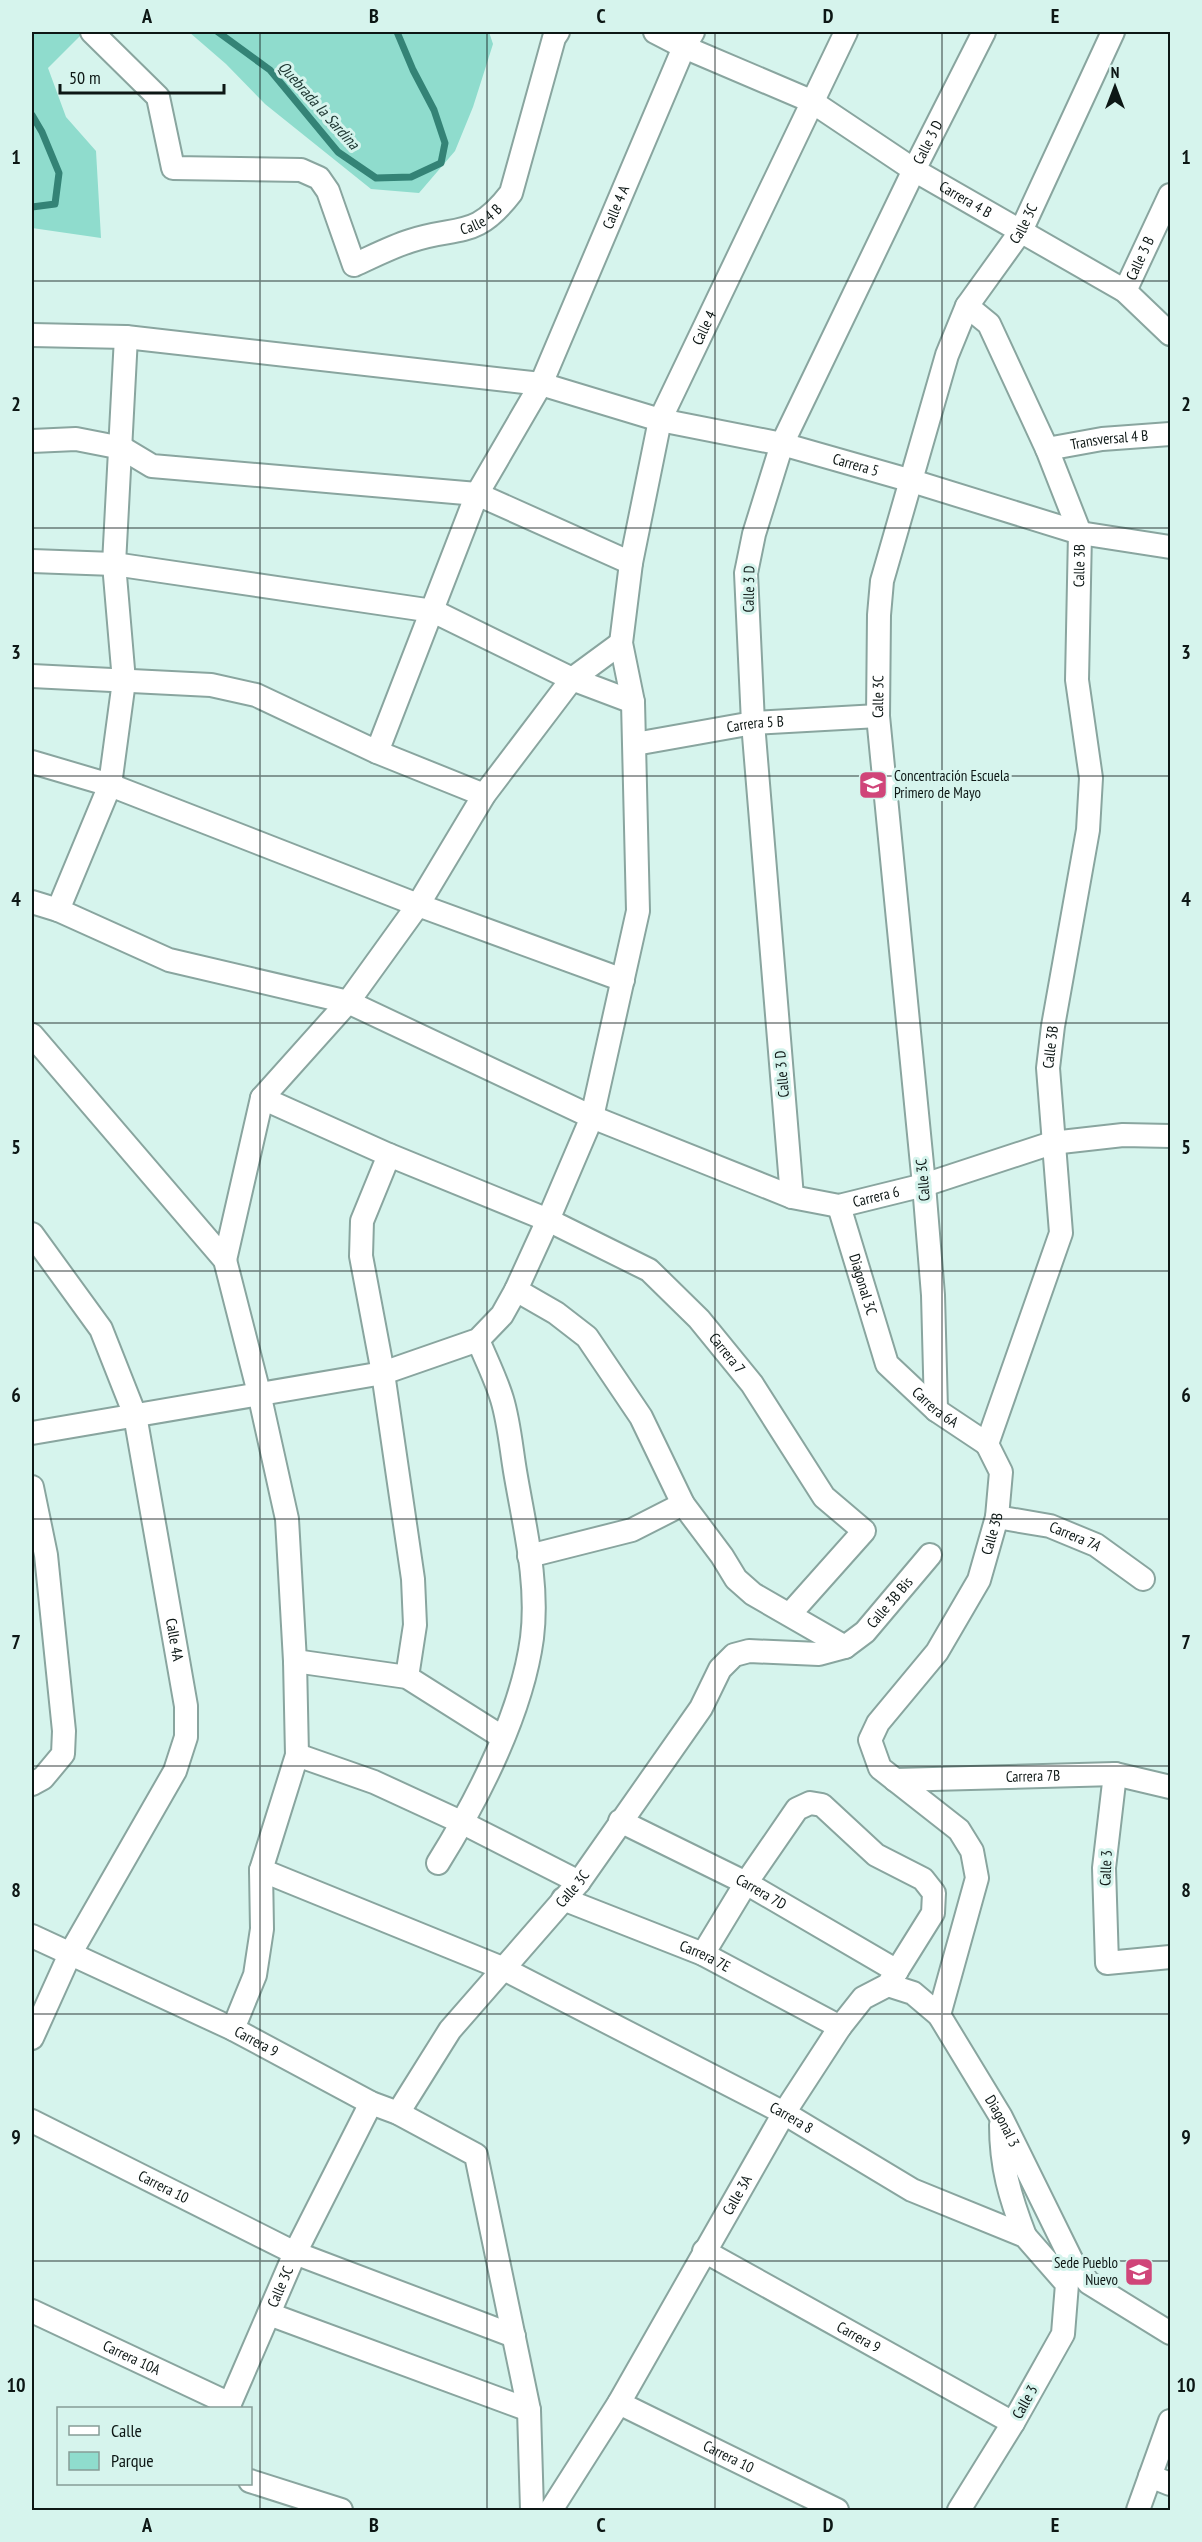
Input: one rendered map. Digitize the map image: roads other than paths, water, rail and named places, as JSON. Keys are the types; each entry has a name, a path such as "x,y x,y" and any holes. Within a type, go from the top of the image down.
{"street":[{"name":"Calle 4 B","path":"92,32 158,97 172,168 301,170 319,178 328,191 354,265 410,241 477,226 496,212 511,193 554,38 558,32"},
{"name":"Carrera 4 B","path":"656,32 689,39 811,101 914,170 1125,291 1170,334"},
{"name":"Calle 4","path":"478,1340 502,1315 516,1290 592,1117 638,911 633,702 621,643 631,563 660,420 846,32"},
{"name":"Calle 3 D","path":"792,1197 753,723 746,573 754,534 782,444 914,170 984,32"},
{"name":"Calle 3C","path":"936,1410 933,1295 924,1185 878,716 879,615 882,581 947,355 967,306 1021,231 1113,32"},
{"name":"Calle 4 A","path":"377,752 477,494 541,384 689,39"},
{"name":"Calle 3 B","path":"1125,291 1170,195"},
{"name":"Calle 3B","path":"895,1780 880,1768 870,1740 878,1723 937,1652 979,1580 997,1517 1000,1472 987,1444 1060,1233 1048,1068 1053,1026 1088,830 1091,778 1077,680 1080,533 1047,449 989,324 967,306"},
{"name":"Carrera 5","path":"32,335 126,337 541,384 660,420 782,444 1080,533 1170,547"},
{"path":"58,910 110,785 124,681 114,564 122,448 126,337"},
{"name":"Transversal 4 B","path":"1047,449 1102,439 1170,434"},
{"path":"32,441 76,439 122,448 152,466 477,494 631,563"},
{"path":"32,561 114,564 433,611 572,679 633,702"},
{"path":"225,1260 262,1098 348,1002 418,905 484,795 572,679 621,643"},
{"path":"32,676 211,685 256,695 377,752 484,795"},
{"name":"Carrera 5 B","path":"634,744 753,723 878,716"},
{"path":"32,762 110,785 418,905 623,980"},
{"name":"Carrera 6","path":"32,902 58,910 169,960 348,1002 592,1117 792,1197 839,1206 924,1185 1052,1143 1124,1135 1170,1136"},
{"path":"32,1035 225,1260 260,1393 287,1519 296,1661 297,1755 261,1870 262,1929 255,1975 233,2029"},
{"name":"Carrera 7","path":"262,1098 389,1155 548,1220 649,1270 699,1319 752,1384 824,1497 864,1531 790,1614"},
{"path":"389,1155 362,1221 361,1256 383,1373 413,1579 415,1625 407,1677"},
{"name":"Diagonal 3C","path":"839,1206 887,1364"},
{"name":"Calle 4A","path":"32,1234 101,1329 135,1415 186,1706 186,1737 176,1771 70,1954 32,2038"},
{"path":"516,1290 556,1313 587,1337 641,1417 683,1504 722,1556 736,1580 753,1594 845,1647"},
{"path":"32,1433 383,1373 478,1340 502,1400 529,1556 533,1593 532,1637 521,1686 502,1737 463,1823 438,1863"},
{"name":"Carrera 6A","path":"887,1364 936,1410 987,1444"},
{"path":"32,1487 46,1555 64,1731 63,1754 43,1778 32,1784"},
{"path":"529,1556 632,1530 683,1504"},
{"name":"Carrera 7A","path":"997,1517 1050,1526 1096,1545 1143,1579"},
{"name":"Calle 3B Bis","path":"845,1647 865,1632 930,1555"},
{"name":"Calle 3C","path":"398,2113 450,2030 579,1882 701,1708 720,1669 734,1655 749,1651 819,1654 845,1647"},
{"path":"296,1661 407,1677 502,1737"},
{"path":"297,1755 374,1782 463,1823 579,1882"},
{"name":"Carrera 7B","path":"895,1780 1115,1774 1170,1787"},
{"name":"Calle 3","path":"1115,1774 1104,1868 1107,1963 1170,1957"},
{"path":"895,1780 959,1830 972,1851 977,1878 939,2015"},
{"name":"Calle 3A","path":"551,2511 619,2403 784,2113 840,2027 863,1998 893,1978 933,1913 934,1893 923,1879 876,1855 822,1805 810,1803 797,1809 746,1883"},
{"name":"Carrera 7D","path":"620,1821 746,1883 893,1978"},
{"name":"Carrera 8","path":"261,1870 502,1968 784,2113 912,2190 1024,2236 1078,2283 1170,2333"},
{"path":"703,1954 746,1883"},
{"name":"Carrera 7E","path":"563,1899 703,1954 840,2027"},
{"name":"Carrera 9","path":"32,1936 233,2029 371,2103 398,2113 476,2155 514,2336"},
{"name":"Diagonal 3","path":"893,1978 939,2015 1001,2117 1074,2265 1078,2283"},
{"name":"Calle 3C","path":"229,2406 295,2253 371,2103"},
{"path":"1001,2117 1001,2156 1008,2193 1024,2236"},
{"name":"Carrera 10","path":"32,2121 295,2253 514,2336"},
{"name":"Carrera 9","path":"704,2251 1013,2423"},
{"name":"Calle 3","path":"959,2511 1013,2423 1063,2334 1078,2283"},
{"name":"Carrera 10A","path":"32,2311 229,2406"},
{"path":"269,2314 529,2410"},
{"path":"514,2336 529,2410 532,2511"},
{"name":"Carrera 10","path":"619,2403 837,2511"},
{"path":"1138,2511 1160,2480 1170,2421"},
{"path":"252,2482 341,2511"}],"waterway":[{"name":"Quebrada la Sardina","path":"218,32 270,70 338,152 376,178 411,177 441,163 445,143 434,110 413,70 397,32"},
{"name":"Quebrada la Sardina","path":"32,115 42,132 59,173 55,204 32,207"}],"place":[{"name":"Concentración Escuela Primero de Mayo","path":"873,785"},
{"name":"Sede Pueblo Nuevo","path":"1139,2272"}]}
